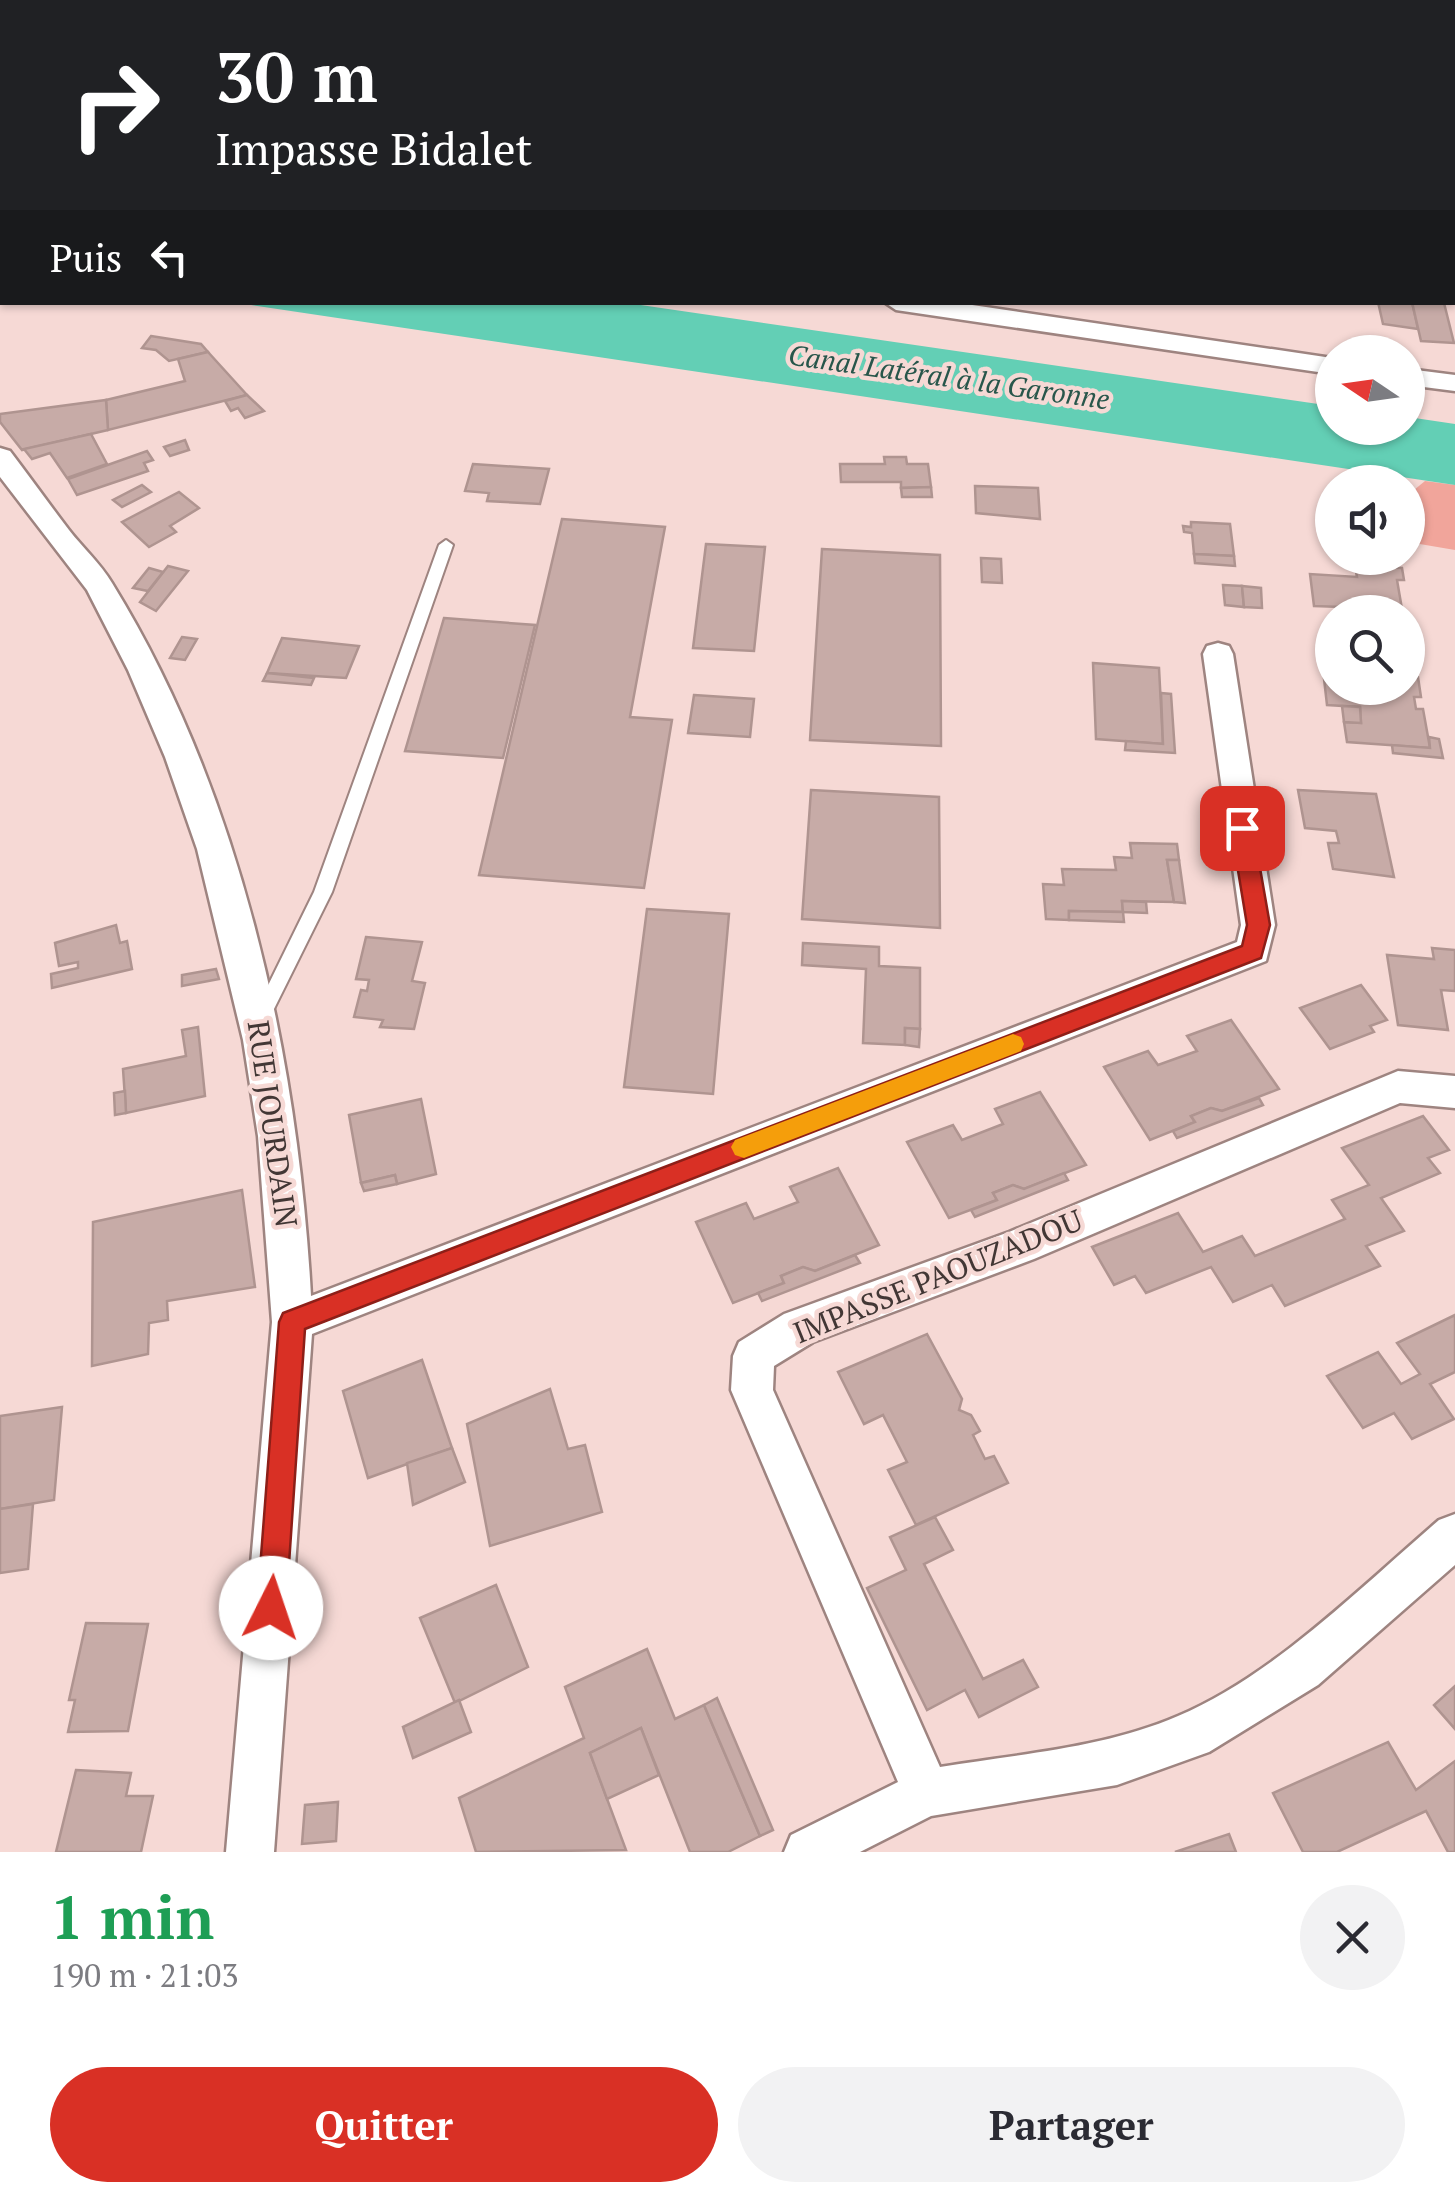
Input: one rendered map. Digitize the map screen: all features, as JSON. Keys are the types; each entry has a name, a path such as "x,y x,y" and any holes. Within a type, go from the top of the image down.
{"street":[{"path":"916,305 1315,364"},
{"path":"1425,379 1455,383"},
{"name":"RUE JOURDAIN","path":"0,457 100,586 132,649 184,762 260,1021 291,1252 292,1322 250,1852"},
{"path":"292,1322 1253,951 1258,925 1218,654"},
{"name":"IMPASSE PAOUZADOU","path":"927,1792 752,1390 754,1356 799,1328 1020,1246 1398,1087 1455,1092"},
{"path":"808,1852 927,1792 1117,1761 1192,1735 1302,1670 1455,1536"}],"lane":[{"path":"260,1021 323,892 446,546"}],"shaded area":[{"path":"1425,481 1455,485 1455,550 1425,545"}],"water":[{"name":"Canal Latéral à la Garonne","path":"251,305 641,305 1315,404 1315,445 1425,445 1425,420 1455,424 1455,485 1425,481 1425,465 1321,465"}],"building":[{"path":"1379,305 1413,305 1418,329 1383,324"},
{"path":"1413,305 1444,305 1454,343 1425,341 1425,335 1420,335"},
{"path":"151,336 201,344 208,352 169,361 156,350 142,348"},
{"path":"208,352 247,395 108,430 106,400 185,381 178,359"},
{"path":"247,395 264,411 245,418 238,408 231,411 225,401"},
{"path":"106,400 108,430 22,450 0,422 0,414"},
{"path":"91,434 107,464 67,478 50,453 32,459 24,449"},
{"path":"185,440 189,450 170,456 164,447"},
{"path":"147,451 153,460 144,463 148,471 77,495 68,479"},
{"path":"884,457 906,457 907,464 928,464 931,487 901,488 901,482 841,482 840,464 885,464"},
{"path":"473,464 549,469 540,504 487,501 489,493 465,491"},
{"path":"142,485 151,492 122,507 113,500"},
{"path":"975,486 1038,488 1040,519 976,513"},
{"path":"931,487 932,497 902,497 901,488"},
{"path":"179,492 199,508 170,526 176,532 149,547 122,522"},
{"path":"562,519 665,527 630,717 672,720 644,888 479,875"},
{"path":"1191,522 1230,524 1234,556 1194,554 1192,533 1184,532 1183,526 1191,527"},
{"path":"706,544 765,547 754,651 693,648"},
{"path":"822,549 940,555 941,746 810,740"},
{"path":"1194,554 1234,556 1235,566 1195,563"},
{"path":"981,558 1001,559 1002,583 982,582"},
{"path":"168,566 188,571 156,611 140,602"},
{"path":"149,568 163,572 148,591 133,588"},
{"path":"1310,574 1403,575 1404,580 1397,580 1400,595 1315,595 1314,606"},
{"path":"1223,585 1242,586 1244,607 1225,605"},
{"path":"1242,586 1261,588 1262,608 1244,607"},
{"path":"444,618 535,625 503,758 405,751"},
{"path":"182,637 197,639 185,660 170,658"},
{"path":"282,638 359,646 346,678 267,673"},
{"path":"1093,663 1159,668 1163,744 1096,739"},
{"path":"267,673 314,678 311,685 263,681"},
{"path":"1161,693 1171,694 1175,753 1125,750 1126,741 1163,744"},
{"path":"694,695 754,699 750,737 688,733"},
{"path":"1327,705 1415,705 1416,709 1423,709 1430,748 1347,742 1344,722 1361,723 1360,707"},
{"path":"1342,706 1360,707 1361,723 1344,722"},
{"path":"1429,737 1439,739 1443,758 1393,753 1392,745 1430,748"},
{"path":"811,790 939,797 940,928 802,919"},
{"path":"1298,790 1376,794 1394,877 1333,869 1328,843 1339,843 1336,831 1305,828"},
{"path":"1130,843 1177,844 1179,860 1167,860 1174,902 1122,901 1123,912 1069,911 1069,920 1046,919 1043,884 1064,885 1062,869 1116,870 1114,857 1132,858"},
{"path":"1167,860 1179,860 1185,903 1174,902"},
{"path":"1122,901 1146,902 1147,913 1123,912"},
{"path":"647,909 729,914 713,1094 624,1087"},
{"path":"1069,911 1123,912 1124,922 1069,920"},
{"path":"116,925 120,943 127,941 132,969 52,988 51,974 78,968 78,962 59,966 55,943"},
{"path":"366,937 422,942 412,981 425,983 414,1029 380,1027 383,1020 354,1017 361,990 367,991 369,980 356,979"},
{"path":"803,943 879,947 879,966 920,968 920,1029 905,1028 905,1045 863,1043 866,969 802,965"},
{"path":"1432,948 1455,950 1455,991 1441,990 1448,1030 1398,1025 1387,955 1434,959"},
{"path":"216,969 219,979 182,986 182,975"},
{"path":"1361,985 1387,1020 1370,1026 1374,1032 1330,1049 1300,1008"},
{"path":"1231,1020 1279,1089 1222,1111 1211,1108 1191,1116 1195,1122 1150,1140 1104,1067 1148,1051 1158,1065 1197,1051 1187,1036"},
{"path":"198,1027 205,1096 126,1113 123,1069 186,1056 182,1030"},
{"path":"905,1028 920,1029 919,1047 905,1045"},
{"path":"125,1091 126,1113 115,1115 114,1093"},
{"path":"1040,1092 1086,1165 1024,1189 1013,1185 993,1193 997,1200 949,1218 907,1142 953,1125 962,1140 1003,1124 995,1109"},
{"path":"1259,1098 1263,1105 1177,1138 1173,1131 1195,1122 1191,1116 1211,1108 1222,1111"},
{"path":"421,1099 436,1174 397,1184 395,1175 361,1183 349,1115"},
{"path":"1423,1116 1449,1150 1428,1158 1440,1173 1381,1198 1404,1231 1366,1246 1380,1266 1285,1306 1272,1285 1233,1302 1211,1267 1146,1293 1135,1276 1114,1285 1092,1247 1178,1213 1203,1252 1242,1236 1255,1256 1345,1219 1332,1200 1369,1185 1342,1148"},
{"path":"838,1168 879,1245 815,1271 803,1267 781,1276 784,1283 733,1303 696,1222 746,1203 754,1219 798,1202 790,1187"},
{"path":"1064,1173 1068,1180 975,1217 971,1210 997,1200 993,1193 1013,1185 1024,1189"},
{"path":"395,1175 397,1184 364,1191 361,1183"},
{"path":"242,1190 255,1287 167,1301 168,1320 149,1323 148,1354 92,1366 93,1222"},
{"path":"855,1255 860,1263 762,1301 758,1293 784,1283 781,1276 803,1267 815,1271"},
{"path":"1455,1315 1455,1372 1430,1384 1454,1419 1412,1439 1394,1413 1363,1428 1327,1376 1378,1352 1401,1384 1420,1374 1397,1343"},
{"path":"927,1334 962,1399 959,1410 971,1415 980,1431 973,1435 985,1459 994,1456 1008,1483 916,1525 888,1470 907,1462 883,1415 864,1424 838,1372"},
{"path":"422,1360 452,1448 368,1478 343,1391"},
{"path":"550,1389 568,1449 585,1445 602,1512 490,1546 467,1424"},
{"path":"62,1407 54,1500 0,1509 0,1416"},
{"path":"452,1448 465,1482 413,1505 407,1463"},
{"path":"33,1504 28,1569 0,1573 0,1509"},
{"path":"935,1517 953,1550 924,1564 983,1679 1023,1660 1038,1687 979,1717 965,1690 927,1710 867,1588 906,1570 890,1537"},
{"path":"496,1585 528,1667 455,1703 420,1618"},
{"path":"86,1623 148,1624 128,1731 68,1732 75,1700 69,1700"},
{"path":"647,1649 675,1719 704,1705 760,1836 728,1852 690,1852 641,1728 590,1753 626,1850 476,1852 459,1798 584,1738 565,1687"},
{"path":"1455,1686 1455,1729 1434,1705"},
{"path":"717,1698 773,1830 760,1836 704,1705"},
{"path":"459,1700 471,1732 413,1758 403,1727"},
{"path":"641,1728 659,1775 607,1799 590,1753"},
{"path":"1388,1742 1416,1790 1455,1761 1455,1852 1448,1852 1426,1811 1337,1852 1303,1852 1273,1793"},
{"path":"76,1770 131,1773 126,1796 153,1796 141,1852 56,1852"},
{"path":"338,1802 336,1841 302,1844 305,1805"},
{"path":"1229,1834 1236,1852 1175,1852"}],"slow traffic":[{"path":"744,1147 1013,1044"}],"route":[{"path":"271,1608 292,1322 1253,951 1258,925 1242,828"}]}
